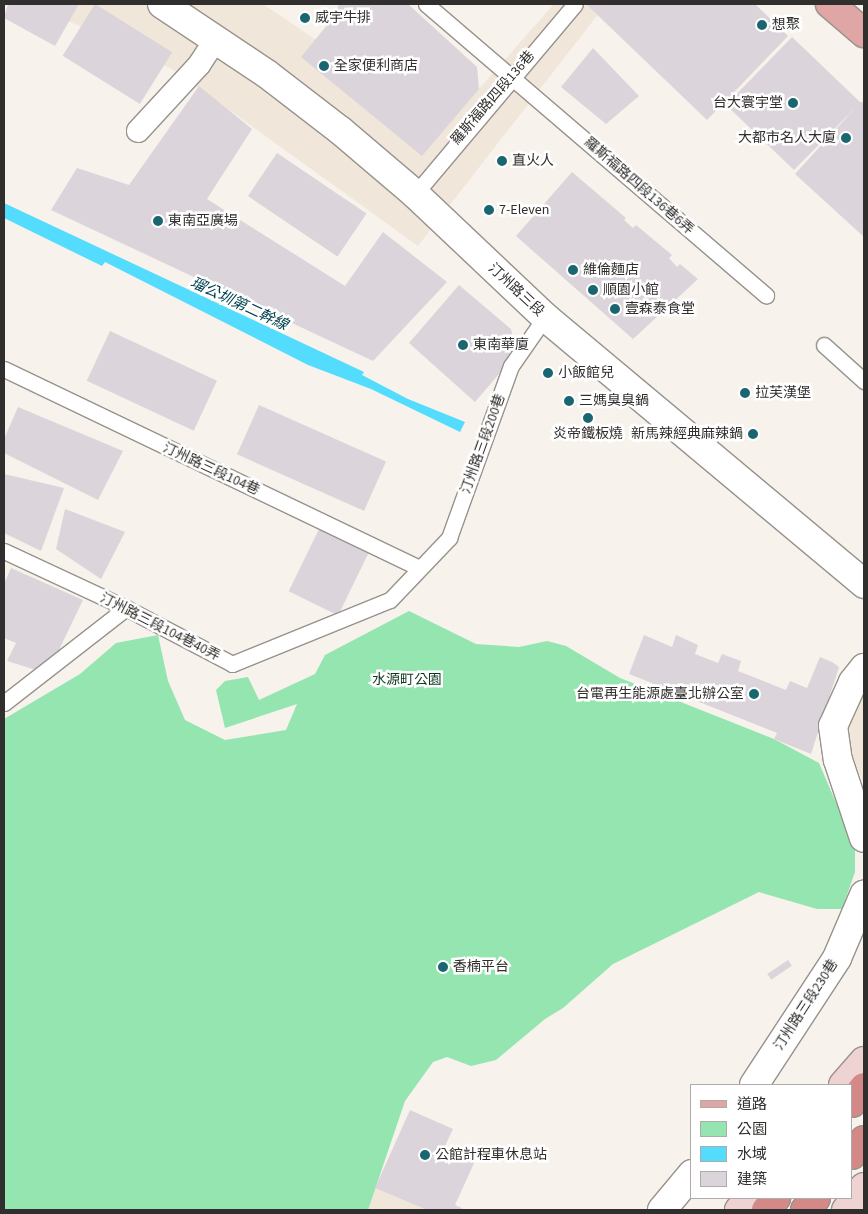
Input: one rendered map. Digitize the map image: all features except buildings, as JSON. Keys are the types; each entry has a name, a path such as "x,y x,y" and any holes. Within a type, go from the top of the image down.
{"highway":[{"path":"853,1102 864,1087"},
{"path":"853,1154 864,1140"},
{"path":"750,1205 772,1199"},
{"path":"805,1210 815,1199"}],"main road":[{"path":"830,4 864,32"},
{"path":"844,1084 864,1061"},
{"path":"846,1210 864,1188"}],"street":[{"name":"汀州路三段","path":"166,5 216,38 341,131 414,194 545,317 864,584"},
{"path":"138,131 198,65 216,38"},
{"path":"864,668 853,682 833,726 838,760 864,838"},
{"name":"汀州路三段230巷","path":"755,1084 837,958 864,895"},
{"path":"662,1210 690,1176"}],"lane":[{"name":"羅斯福路四段136巷6弄","path":"426,4 766,295"},
{"name":"羅斯福路四段136巷","path":"414,194 511,76 575,4"},
{"name":"汀州路三段200巷","path":"419,568 449,538 511,366 545,317"},
{"path":"824,346 864,381"},
{"name":"汀州路三段104巷","path":"4,369 419,568"},
{"name":"汀州路三段104巷40弄","path":"4,551 126,608 232,664 390,600 419,568"},
{"path":"4,703 126,608"}],"shaded area":[{"path":"32,4 263,4 445,127 554,4 606,4 418,246 174,70"},
{"path":"864,688 864,785 848,743 847,728 849,715"},
{"path":"375,1188 427,1210 365,1210"}],"green space":[{"name":"水源町公園","path":"409,611 476,644 519,647 547,641 566,646 620,678 774,739 819,763 855,847 855,872 842,909 817,909 759,892 613,964 563,1008 545,1019 496,1060 471,1066 447,1057 433,1062 405,1101 368,1210 4,1210 4,719 80,674 116,643 158,635 168,681 185,720 225,740 286,730 297,704 225,728 216,690 225,681 248,677 259,700 315,674 325,655"}],"water":[{"path":"4,203 364,372 362,375 408,399 465,422 460,432 371,389 308,365 105,262 102,266 4,218"}],"place":[{"name":"威宇牛排","path":"305,18"},
{"name":"想聚","path":"762,25"},
{"name":"全家便利商店","path":"324,66"},
{"name":"台大寰宇堂","path":"793,103"},
{"name":"大都市名人大廈","path":"846,138"},
{"name":"直火人","path":"502,161"},
{"name":"7-Eleven","path":"489,210"},
{"name":"東南亞廣場","path":"158,221"},
{"name":"維倫麵店","path":"573,270"},
{"name":"順園小館","path":"593,290"},
{"name":"壹森泰食堂","path":"615,309"},
{"name":"東南華廈","path":"463,345"},
{"name":"小飯館兒","path":"548,373"},
{"name":"拉芙漢堡","path":"745,393"},
{"name":"三媽臭臭鍋","path":"569,401"},
{"name":"炎帝鐵板燒","path":"588,418"},
{"name":"新馬辣經典麻辣鍋","path":"753,434"},
{"name":"台電再生能源處臺北辦公室","path":"754,694"},
{"name":"香楠平台","path":"443,967"},
{"name":"公館計程車休息站","path":"425,1155"}],"water label":[{"name":"瑠公圳第二幹線","path":"239,304"}]}
